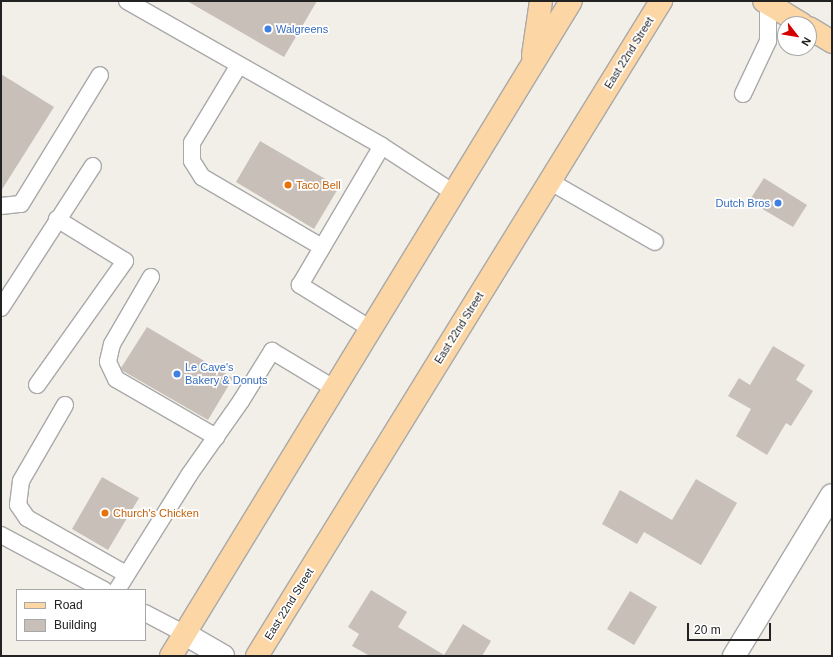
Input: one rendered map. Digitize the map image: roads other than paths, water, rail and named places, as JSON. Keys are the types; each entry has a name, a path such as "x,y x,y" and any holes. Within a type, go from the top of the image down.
{"main road":[{"path":"531,67 541,1"},
{"path":"171,656 571,1"},
{"name":"East 22nd Street","path":"257,656 661,1"},
{"path":"766,2 789,16"},
{"path":"817,33 832,42"}],"street":[{"path":"734,656 832,495"},
{"path":"185,634 223,656"}],"lane":[{"path":"127,1 382,146 454,193"},
{"path":"743,94 768,41 766,2"},
{"path":"239,65 192,143 192,161 202,177 322,247"},
{"path":"1,206 21,204 100,75"},
{"path":"371,329 300,285 382,146"},
{"path":"1,308 57,219 93,166"},
{"path":"549,181 655,242"},
{"path":"37,385 125,261 57,219"},
{"path":"151,277 112,344 108,362 116,379 216,437"},
{"path":"118,589 272,351 335,389"},
{"path":"65,405 21,481 18,504 27,518 126,574"},
{"path":"1,535 102,589"},
{"path":"146,614 185,634"}],"place":[{"name":"Walgreens","path":"268,29"},
{"name":"Taco Bell","path":"288,185"},
{"name":"Dutch Bros","path":"778,203"},
{"name":"Le Cave's Bakery & Donuts","path":"177,374"},
{"name":"Church's Chicken","path":"105,513"}]}
